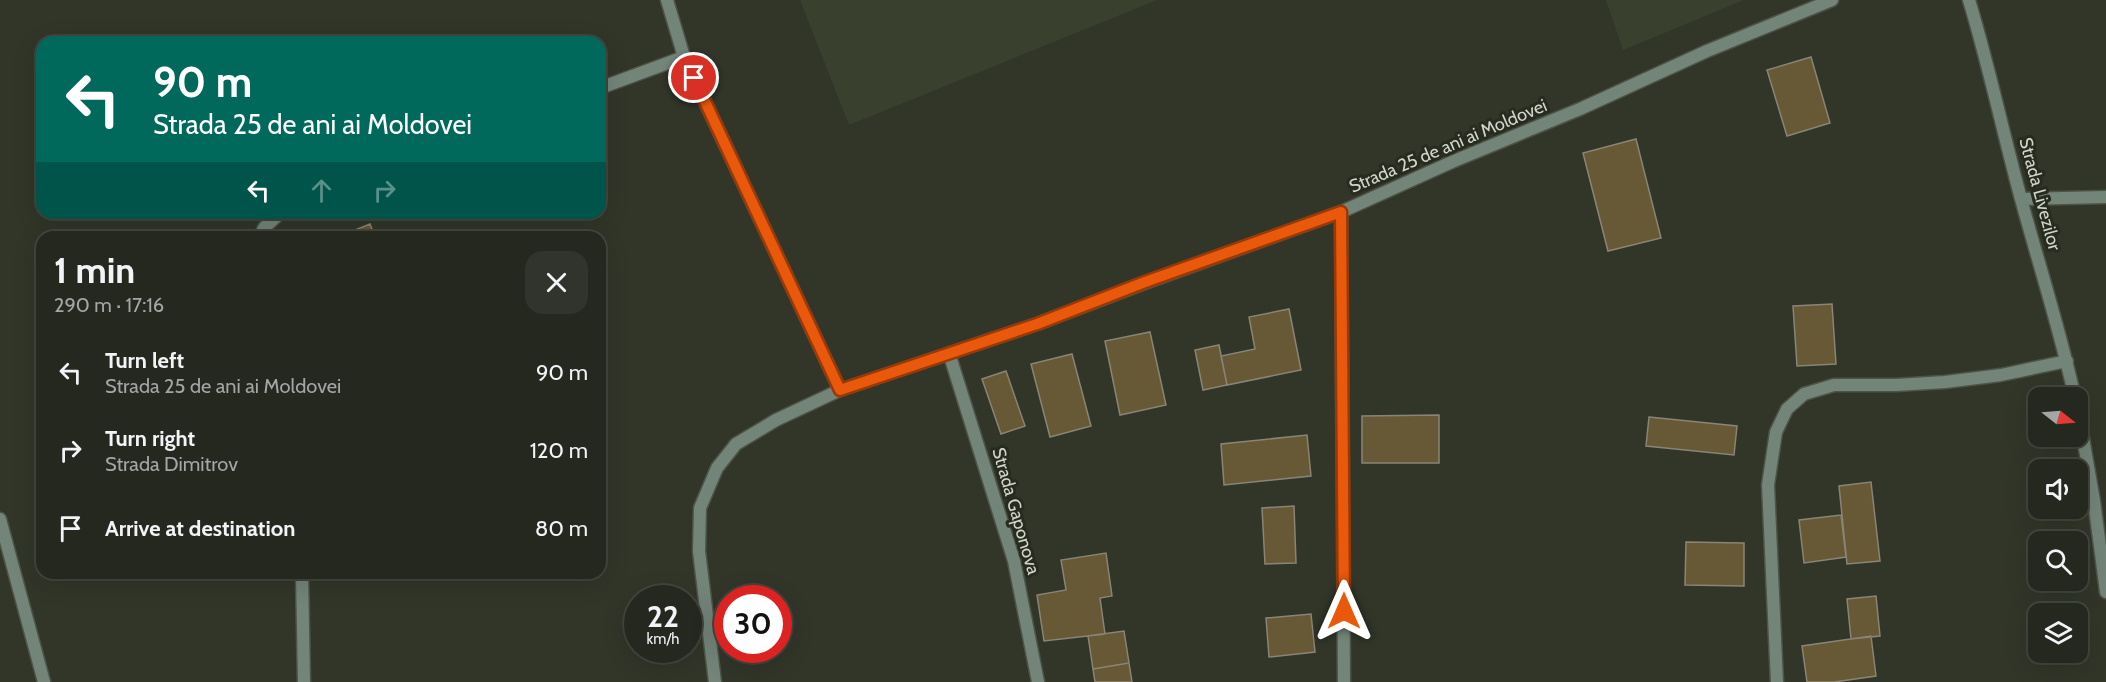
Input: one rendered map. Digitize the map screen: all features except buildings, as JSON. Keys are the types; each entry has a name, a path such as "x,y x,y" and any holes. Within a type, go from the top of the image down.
{"street":[{"path":"667,0 684,57 840,390"},
{"name":"Strada 25 de ani ai Moldovei","path":"715,682 699,552 700,508 717,468 736,444 776,420 840,390 1037,324 1145,282 1341,212 1454,161 1580,109 1707,51 1832,0"},
{"name":"Strada Livezilor","path":"1969,0 1985,51 2021,199 2073,387"},
{"path":"606,86 684,57"},
{"path":"2021,199 2106,197"},
{"path":"1341,212 1344,682"},
{"path":"263,231 274,219"},
{"name":"Strada Gaponova","path":"949,353 1014,561 1038,682"},
{"path":"1777,682 1768,484 1776,432 1787,410 1804,394 1834,385 1945,382 2001,375 2067,361"},
{"path":"2085,447 2106,592"},
{"path":"0,519 44,682"},
{"path":"302,579 304,682"}],"shaded area":[{"path":"800,0 1157,0 849,125"},
{"path":"1606,0 1744,0 1623,50"}],"route":[{"path":"694,78 840,390 1037,324 1145,282 1341,212 1344,611"}]}
